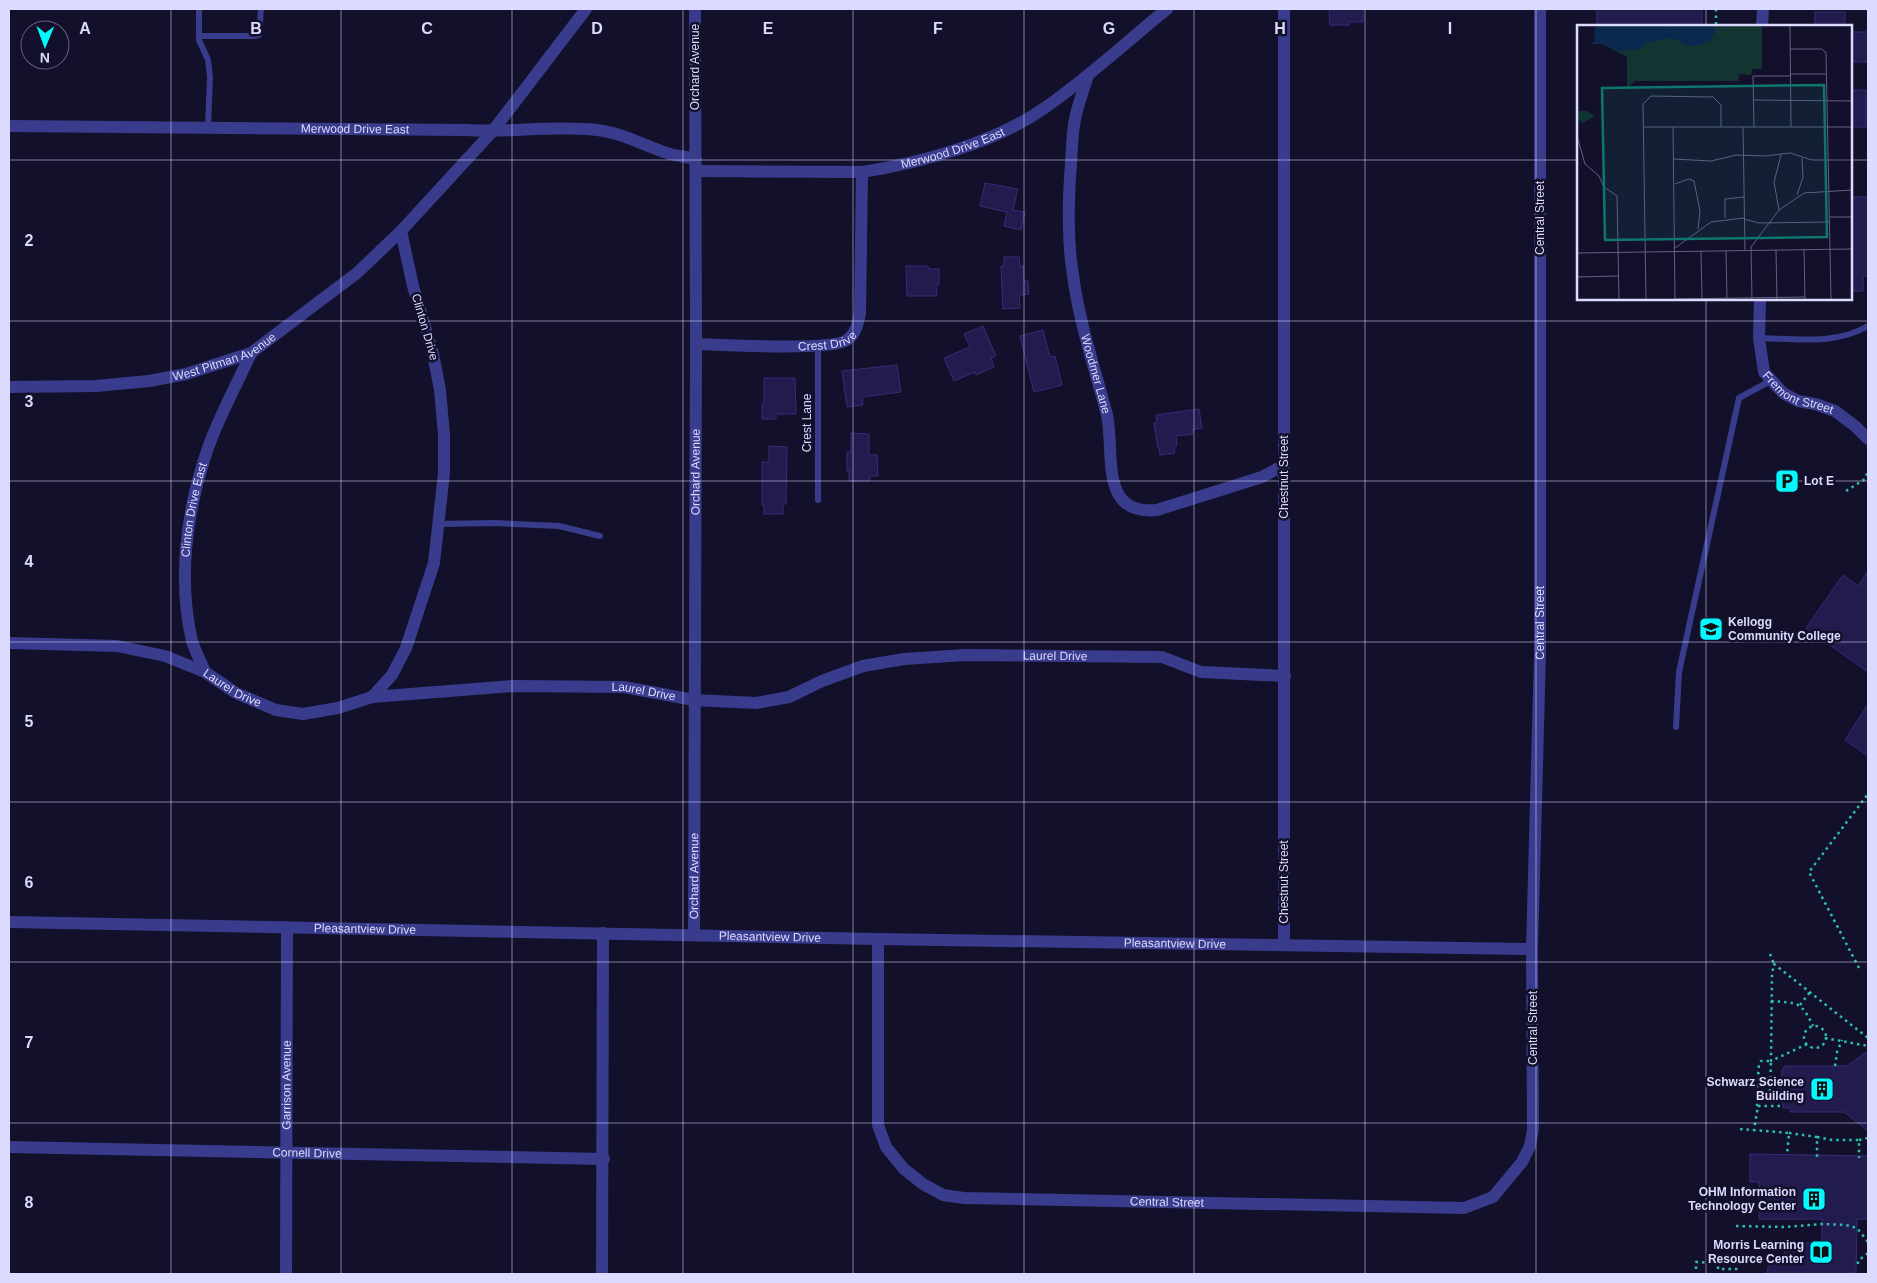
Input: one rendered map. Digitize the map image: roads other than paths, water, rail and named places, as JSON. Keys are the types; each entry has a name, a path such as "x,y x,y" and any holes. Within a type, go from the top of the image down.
{"street":[{"path":"402,231 492,132 586,9"},
{"name":"Orchard Avenue","path":"694,934 695,9"},
{"name":"Merwood Drive East","path":"9,126 492,132 574,128 598,130 624,136 696,165 862,172 951,152 1009,128 1043,110 1167,9"},
{"name":"Chestnut Street","path":"1284,9 1284,944"},
{"name":"Central Street","path":"878,939 878,1125 886,1147 904,1170 923,1184 943,1195 964,1198 1464,1208 1493,1197 1522,1162 1530,1146 1533,1129 1532,949 1540,654 1540,9"},
{"path":"1762,9 1762,25"},
{"name":"Woodmer Lane","path":"1088,75 1075,119 1069,189 1069,234 1072,275 1107,418 1114,489 1122,499 1133,507 1144,511 1157,510 1262,477 1284,465"},
{"name":"Crest Drive","path":"696,344 818,346 845,341 853,334 858,324 860,313 862,172"},
{"name":"West Pitman Avenue","path":"9,387 96,386 149,381 186,374 252,353 357,272 402,231"},
{"name":"Clinton Drive","path":"372,697 392,676 406,648 434,562 444,472 444,435 440,390 433,354 413,286 402,231"},
{"name":"Fremont Street","path":"1760,300 1759,338 1764,372 1783,393 1798,401 1815,404 1835,412 1855,426 1868,439"},
{"name":"Clinton Drive East","path":"205,672 192,642 186,597 186,551 192,502 205,456 252,353"},
{"name":"Laurel Drive","path":"9,643 117,646 165,656 205,672 236,693 276,710 303,714 338,708 372,697 521,686 624,687 694,700 756,703 789,697 822,681 863,666 904,659 965,655 1162,658 1201,672 1285,676"},
{"name":"Pleasantview Drive","path":"9,922 878,939 1532,949"},
{"name":"Garrison Avenue","path":"286,1274 287,926"},
{"path":"602,1274 604,1159 603,933"},
{"name":"Cornell Drive","path":"9,1147 604,1159"}],"lane":[{"path":"199,9 199,36 209,68 208,127"},
{"path":"199,36 259,35 261,9"},
{"path":"1759,338 1822,339 1843,337 1868,326"},
{"name":"Crest Lane","path":"818,346 818,500"},
{"path":"1676,727 1679,672 1739,398 1772,380"},
{"path":"438,524 494,523 559,526 600,536"}],"place":[{"name":"Lot E","path":"1787,481"},
{"name":"Kellogg Community College","path":"1711,629"},
{"name":"Schwarz Science Building","path":"1822,1089"},
{"name":"OHM Information Technology Center","path":"1814,1199"},
{"name":"Morris Learning Resource Center","path":"1821,1252"}]}
